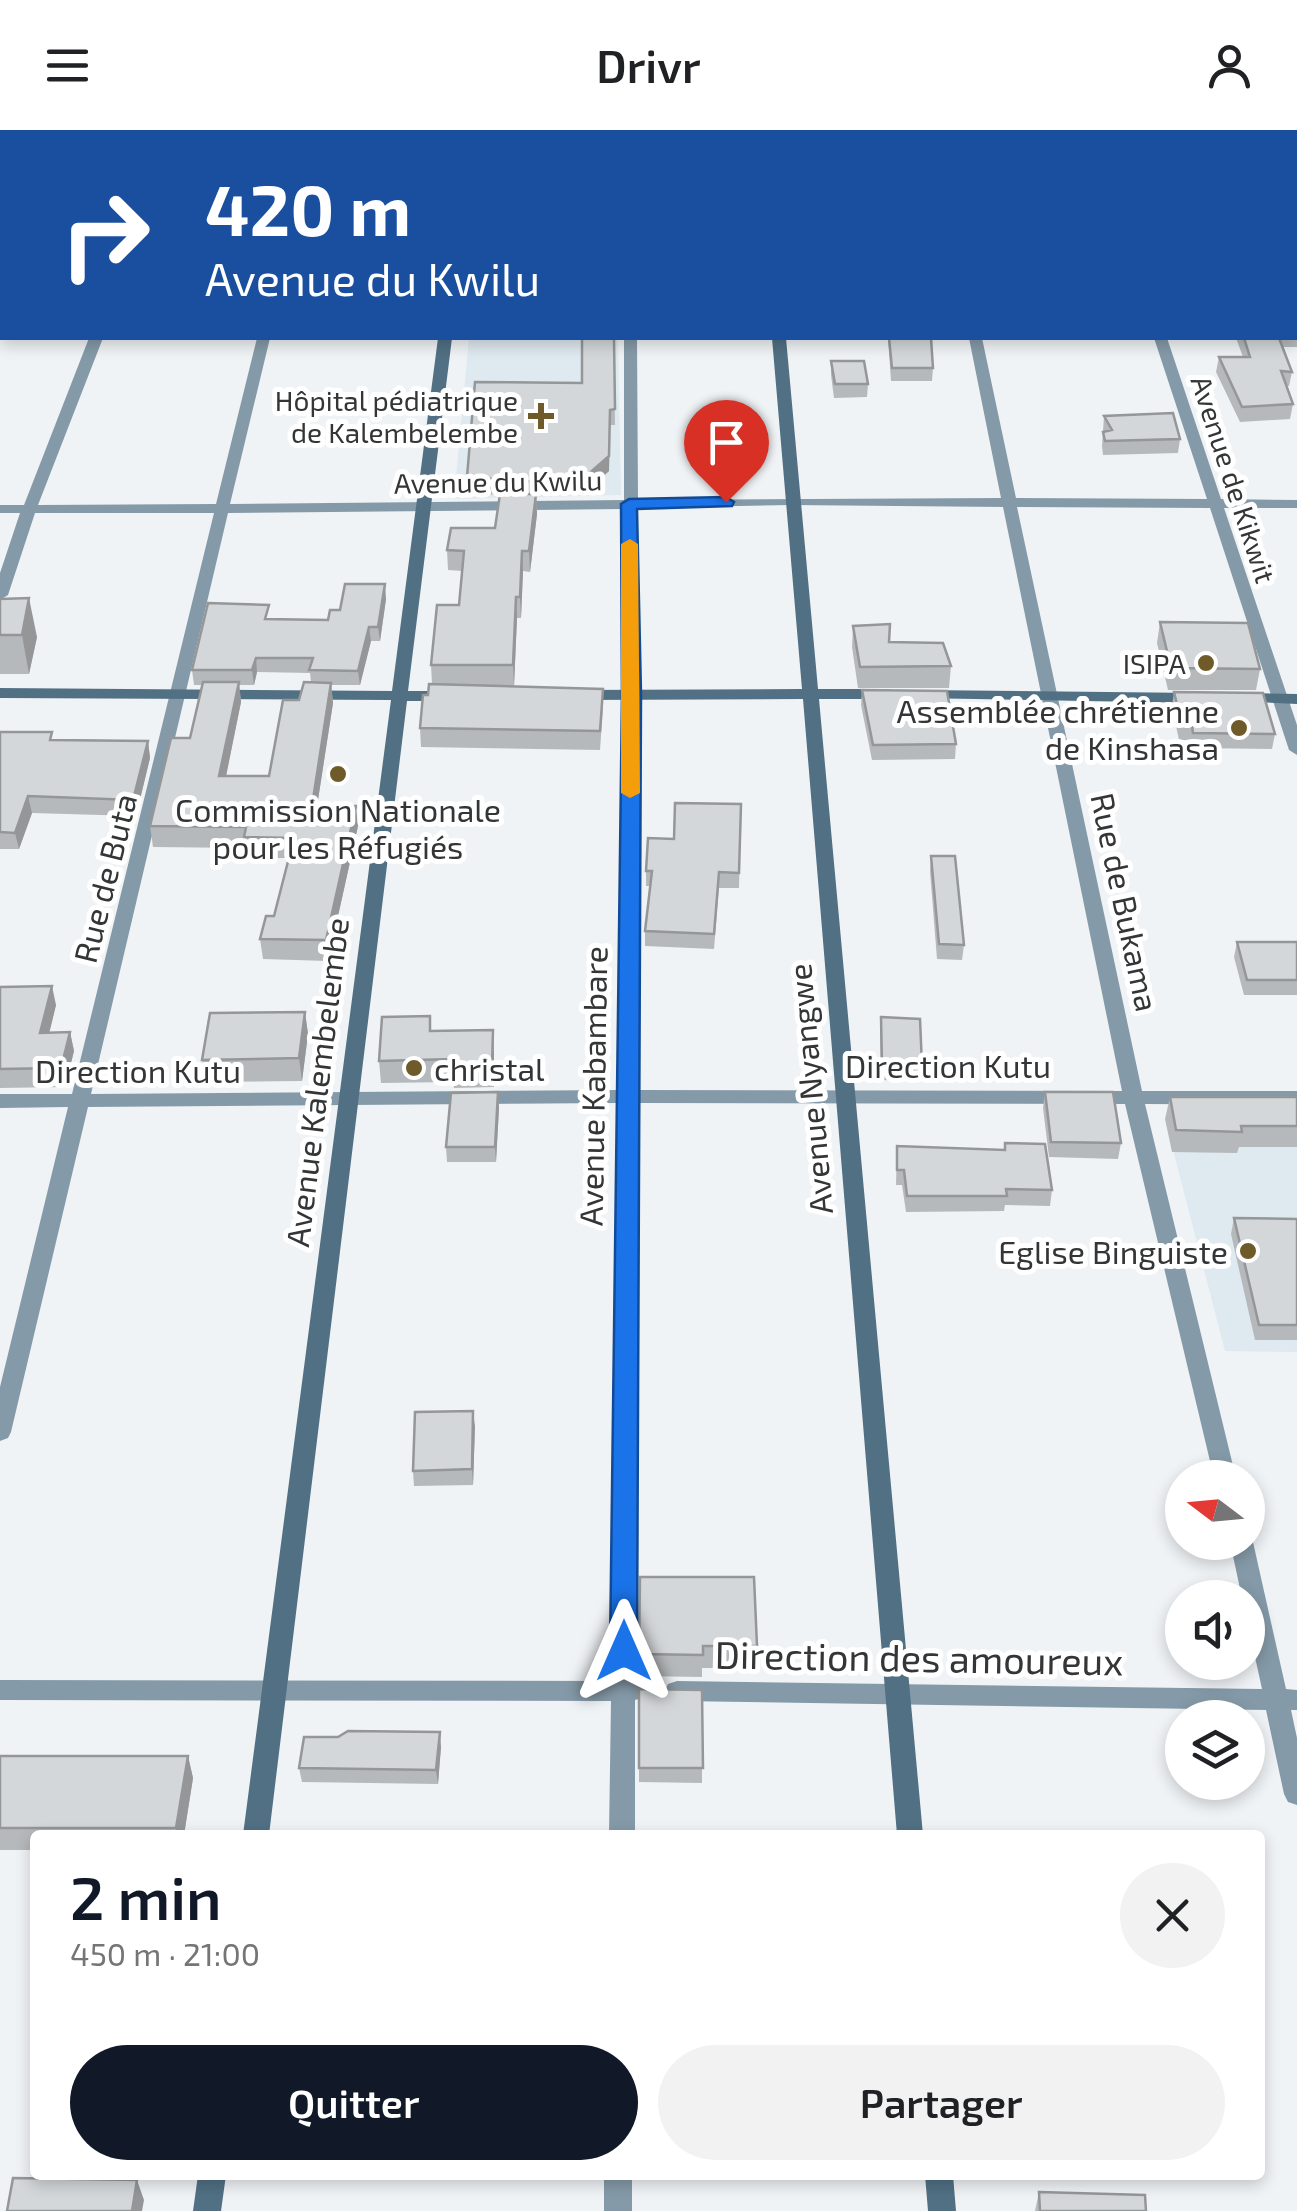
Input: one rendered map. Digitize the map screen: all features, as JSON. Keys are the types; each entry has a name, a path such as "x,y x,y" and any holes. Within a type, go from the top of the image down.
{"street":[{"path":"0,595 95,340"},
{"name":"Rue de Buta","path":"0,1432 262,340"},
{"name":"Avenue Kalembelembe","path":"257,1830 445,340"},
{"name":"Avenue Kabambare","path":"622,1830 632,694 630,340"},
{"name":"Avenue Nyangwe","path":"779,340 910,1830"},
{"name":"Rue de Bukama","path":"975,340 1133,1095 1222,1460"},
{"name":"Avenue de Kikwit","path":"1162,340 1214,504 1289,699 1297,750"},
{"name":"Avenue du Kwilu","path":"0,509 424,508 791,501 1297,504"},
{"path":"0,692 458,696"},
{"path":"554,695 1289,699"},
{"name":"Direction Kutu","path":"0,1101 626,1096 1297,1098"},
{"path":"1246,1560 1288,1700 1297,1794"},
{"name":"Direction des amoureux","path":"0,1690 623,1690 1288,1700"},
{"path":"208,2211 211,2180"},
{"path":"618,2180 618,2211"},
{"path":"939,2180 942,2211"}],"shaded area":[{"name":"Hôpital pédiatrique de Kalembelembe","path":"469,340 618,340 621,495 454,499"},
{"name":"Eglise Binguiste","path":"1297,1118 1297,1352 1225,1351 1165,1119"}],"building":[{"path":"582,340 614,340 615,409 610,410 609,456 585,477 539,475 538,482 467,477 475,382 582,383"},
{"path":"889,340 931,340 933,368 892,368"},
{"path":"1245,340 1280,340 1292,372 1281,371 1293,404 1242,407 1219,357 1250,357"},
{"path":"831,361 864,361 868,384 835,384"},
{"path":"1173,413 1180,439 1105,441 1103,432 1112,430 1104,416"},
{"path":"500,494 536,494 529,551 522,551 513,665 431,665 437,605 459,605 464,551 447,550 451,528 495,528"},
{"path":"345,584 385,584 378,627 369,627 358,671 309,670 313,658 256,658 252,670 192,670 208,603 269,605 265,619 328,620 330,610 340,610"},
{"path":"29,598 22,635 0,635 0,599"},
{"path":"1160,622 1248,623 1260,669 1171,668"},
{"path":"890,624 889,642 943,643 951,666 860,667 853,626"},
{"path":"203,682 239,682 219,776 269,776 283,700 299,700 304,682 331,683 312,806 356,806 326,940 260,939 266,916 274,916 294,838 244,837 246,827 150,826 171,738 190,738"},
{"path":"429,684 603,689 600,731 420,728 423,695 428,695"},
{"path":"862,690 947,691 956,744 873,745"},
{"path":"1174,692 1263,693 1275,734 1193,733 1192,725 1182,725"},
{"path":"0,732 52,732 50,740 148,741 133,800 28,796 15,833 0,832"},
{"path":"675,803 741,804 739,873 719,872 714,934 645,931 652,871 646,871 648,838 674,839"},
{"path":"931,856 955,856 964,945 939,944"},
{"path":"1237,942 1297,942 1297,980 1247,980"},
{"path":"52,986 40,1033 70,1032 61,1068 0,1069 0,987"},
{"path":"305,1012 299,1058 202,1060 210,1013"},
{"path":"430,1016 430,1031 493,1030 492,1065 452,1065 452,1059 379,1061 382,1017"},
{"path":"881,1017 920,1019 922,1066 882,1065"},
{"path":"498,1092 495,1147 446,1147 451,1093"},
{"path":"1045,1092 1113,1092 1121,1143 1051,1142"},
{"path":"1170,1097 1297,1097 1297,1126 1241,1126 1242,1132 1176,1130"},
{"path":"1005,1143 1045,1144 1052,1190 1006,1189 1007,1196 907,1196 904,1170 897,1170 897,1146 1005,1150"},
{"path":"1234,1218 1297,1219 1297,1325 1259,1325"},
{"path":"473,1411 472,1469 413,1471 415,1412"},
{"path":"640,1577 754,1577 757,1646 703,1646 703,1655 639,1654"},
{"path":"639,1689 702,1690 703,1768 639,1768"},
{"path":"348,1731 440,1732 436,1770 299,1768 304,1737 338,1737"},
{"path":"0,1756 188,1756 176,1828 0,1828"},
{"path":"13,2178 137,2180 132,2211 7,2211"},
{"path":"1039,2192 1145,2195 1146,2211 1040,2211"}],"slow traffic":[{"path":"630,544 630,793"}],"place":[{"name":"Hôpital pédiatrique de Kalembelembe","path":"541,416"},
{"name":"ISIPA","path":"1206,663"},
{"name":"Assemblée chrétienne de Kinshasa","path":"1239,728"},
{"name":"Commission Nationale pour les Réfugiés","path":"338,774"},
{"name":"christal","path":"414,1068"},
{"name":"Eglise Binguiste","path":"1248,1251"}],"route":[{"path":"624,1651 632,694 629,504 726,502"}]}
